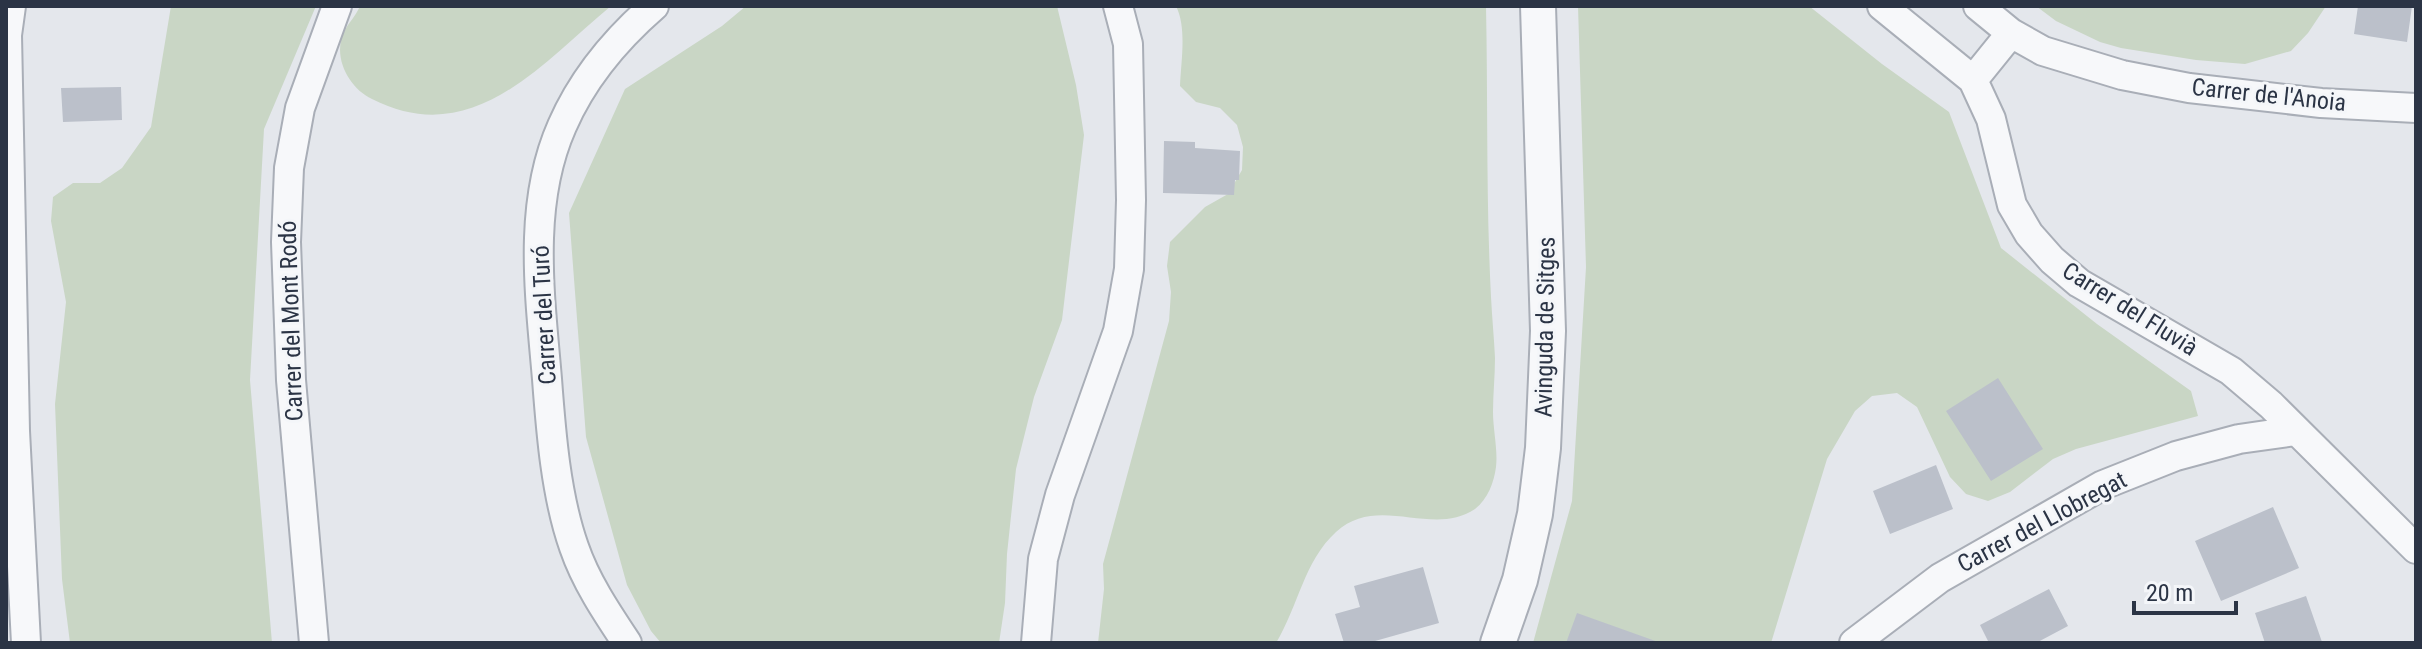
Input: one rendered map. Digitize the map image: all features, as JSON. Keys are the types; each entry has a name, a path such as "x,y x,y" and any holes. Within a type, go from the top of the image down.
{"street":[{"path":"11,6 7,35 15,431 26,643"},
{"name":"Carrer del Mont Rodó","path":"314,643 291,380 286,242 289,168 300,108 337,6"},
{"name":"Carrer del Turó","path":"627,643 598,600 574,547 553,456 539,263 542,190 561,126 595,68 654,6"},
{"path":"1036,643 1043,559 1060,495 1118,331 1129,269 1128,44 1118,6"},
{"name":"Avinguda de Sitges","path":"1498,643 1523,566 1535,514 1543,448 1548,331 1538,6"},
{"path":"1882,6 1973,80 2011,33 1978,6"},
{"name":"Carrer de l'Anoia","path":"2011,33 2043,51 2122,75 2189,88 2416,108"},
{"name":"Carrer del Fluvià","path":"1973,80 1991,119 2012,205 2029,234 2052,260 2079,283 2231,371 2271,405 2416,549"},
{"name":"Carrer del Llobregat","path":"1854,643 1940,578 2103,485 2176,456 2239,439 2295,431"}],"green space":[{"path":"171,6 316,6 264,129 250,380 272,643 70,643 62,579 55,404 66,302 51,221 53,197 73,183 100,183 122,168 151,127"},
{"path":"360,6 611,6 531,75 502,94 473,108 442,114 408,112 372,99 350,80 342,61 341,42"},
{"path":"746,6 1057,6 1076,85 1084,135 1062,320 1034,397 1016,469 999,643 661,643 651,631 627,585 586,437 569,213 625,89 722,26"},
{"path":"1176,6 1486,6 1488,224 1495,358 1493,419 1496,467 1492,484 1480,505 1458,517 1369,516 1352,521 1336,532 1316,557 1276,643 1098,643 1104,589 1103,564 1169,321 1171,292 1167,266 1170,242 1205,207 1228,194 1242,170 1243,147 1237,125 1220,108 1196,102 1180,86 1182,34"},
{"path":"1578,6 1809,6 1949,112 2001,248 2097,324 2191,391 2198,416 2076,449 2053,459 2010,492 1988,501 1966,494 1950,477 1917,407 1897,393 1872,396 1855,411 1827,459 1771,643 1533,643 1572,501 1586,267"},
{"path":"2036,6 2326,6 2291,51 2245,64 2121,48 2100,42 2056,21"}],"building":[{"path":"2358,6 2412,6 2407,42 2354,34"},
{"path":"121,87 122,120 63,122 61,88"},
{"path":"1164,141 1195,142 1195,148 1240,151 1239,180 1235,180 1234,195 1163,193"},
{"path":"1998,378 2043,449 1991,481 1946,411"},
{"path":"1936,465 1953,509 1890,534 1873,491"},
{"path":"2273,507 2299,568 2221,601 2195,541"},
{"path":"1423,567 1439,623 1368,643 1344,643 1335,614 1360,607 1354,586"},
{"path":"2049,589 2068,626 2036,643 1989,643 1980,625"},
{"path":"2306,596 2322,642 2265,643 2255,613"},
{"path":"1577,613 1661,643 1566,643"}]}
